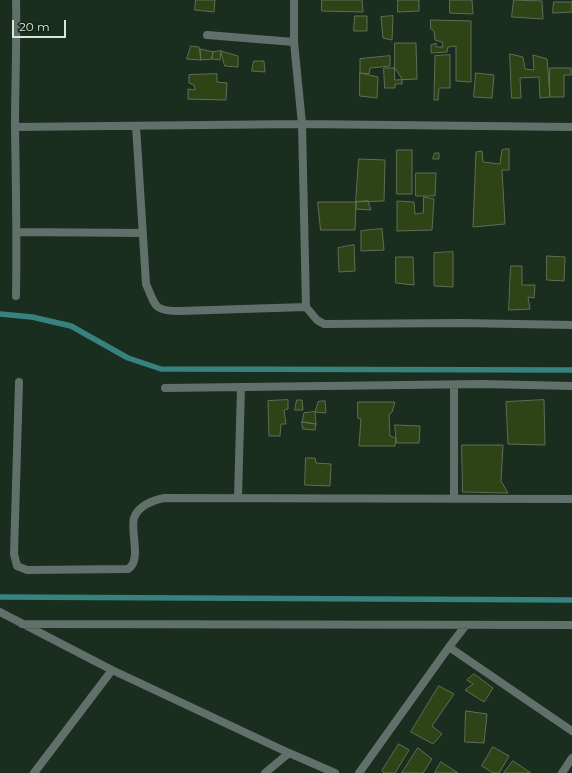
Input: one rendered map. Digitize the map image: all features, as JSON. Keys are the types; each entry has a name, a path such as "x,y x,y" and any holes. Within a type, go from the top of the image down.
{"street":[{"path":"16,0 16,296"},
{"path":"294,0 294,42 302,124 306,307 317,320 324,324 462,323 572,325"},
{"path":"207,35 294,42"},
{"path":"16,127 302,124 572,126"},
{"path":"136,126 146,284 156,305 164,311 306,307"},
{"path":"17,232 143,233"},
{"path":"19,382 14,554 17,566 27,570 128,569 132,567 134,560 134,518 142,508 153,500 164,498 572,499"},
{"path":"165,388 454,386 483,384 572,386"},
{"path":"454,386 454,498"},
{"path":"238,498 241,387"},
{"path":"0,612 112,670 335,773"},
{"path":"22,624 572,625"},
{"path":"359,773 466,625"},
{"path":"449,647 572,732"},
{"path":"34,773 112,670"},
{"path":"265,773 289,753"},
{"path":"562,773 572,758"}],"building":[{"path":"196,0 215,0 214,12 195,10"},
{"path":"322,0 362,0 363,12 322,11"},
{"path":"398,0 419,0 419,11 398,12"},
{"path":"450,0 472,0 473,14 450,13"},
{"path":"514,0 542,1 543,19 512,17"},
{"path":"554,2 572,2 572,12 553,13"},
{"path":"355,16 367,16 367,31 354,31"},
{"path":"393,16 392,40 383,38 381,17"},
{"path":"431,20 471,21 471,82 456,81 456,46 448,47 447,52 431,53 431,45 436,43 436,47 443,47 442,42 435,40 434,31 431,29"},
{"path":"395,43 416,43 417,79 395,80"},
{"path":"191,46 199,47 201,60 187,59"},
{"path":"201,49 213,52 212,59 201,60"},
{"path":"221,51 220,60 212,59 213,52"},
{"path":"221,51 238,56 238,67 225,66"},
{"path":"510,54 523,57 525,69 534,70 533,55 547,59 550,97 540,98 539,77 520,78 521,98 512,98"},
{"path":"450,55 450,88 439,88 438,100 434,100 435,56"},
{"path":"390,56 390,66 370,68 369,74 360,73 360,59"},
{"path":"254,61 264,61 265,72 252,71"},
{"path":"384,68 395,68 402,79 402,84 395,84 395,88 385,88"},
{"path":"550,68 571,68 571,75 564,75 564,97 550,97"},
{"path":"360,73 378,77 377,98 360,96"},
{"path":"476,73 494,75 492,98 474,97"},
{"path":"217,74 217,82 227,83 226,100 188,99 188,89 195,90 194,85 189,83 189,75"},
{"path":"509,149 509,170 502,170 505,224 473,227 476,152 482,151 483,162 500,164 502,150"},
{"path":"397,150 412,150 412,194 397,194"},
{"path":"435,153 439,153 439,159 433,159"},
{"path":"359,159 385,160 384,201 356,202"},
{"path":"416,173 436,173 435,196 416,196"},
{"path":"424,197 434,199 432,230 397,231 397,201 414,202 415,214 423,213"},
{"path":"368,201 371,210 356,209 356,202"},
{"path":"318,202 356,202 355,230 321,230"},
{"path":"382,229 384,250 361,251 361,231"},
{"path":"354,245 355,271 339,272 338,248"},
{"path":"453,252 453,287 434,286 434,253"},
{"path":"547,256 565,257 564,281 547,280"},
{"path":"396,257 413,257 414,285 396,283"},
{"path":"511,266 522,266 522,285 535,285 534,298 528,297 530,309 509,310"},
{"path":"288,400 288,409 284,410 286,424 281,424 280,436 269,436 268,401"},
{"path":"297,400 302,400 303,410 295,410"},
{"path":"544,400 545,445 508,444 506,402"},
{"path":"325,401 326,413 315,412 318,402"},
{"path":"358,402 395,402 392,412 389,415 390,436 396,438 395,446 359,446 361,419 358,418"},
{"path":"315,412 316,424 302,422 304,413"},
{"path":"302,422 316,424 315,430 303,429"},
{"path":"395,425 420,426 419,443 397,443"},
{"path":"462,445 503,445 501,481 508,493 463,492"},
{"path":"306,458 315,458 316,463 331,464 330,486 305,485"},
{"path":"474,674 493,688 484,702 465,690 473,684 467,680"},
{"path":"439,686 454,694 432,726 442,734 433,744 411,732"},
{"path":"466,711 487,714 484,743 465,742"},
{"path":"399,744 409,750 395,773 384,773 382,771"},
{"path":"493,747 509,756 499,773 493,773 482,766"},
{"path":"418,748 432,759 423,773 402,773"},
{"path":"513,761 531,773 504,773"},
{"path":"441,762 458,773 435,773"}],"waterway":[{"path":"0,314 32,317 71,326 128,358 161,369 572,370"},
{"path":"0,597 572,600"}]}
